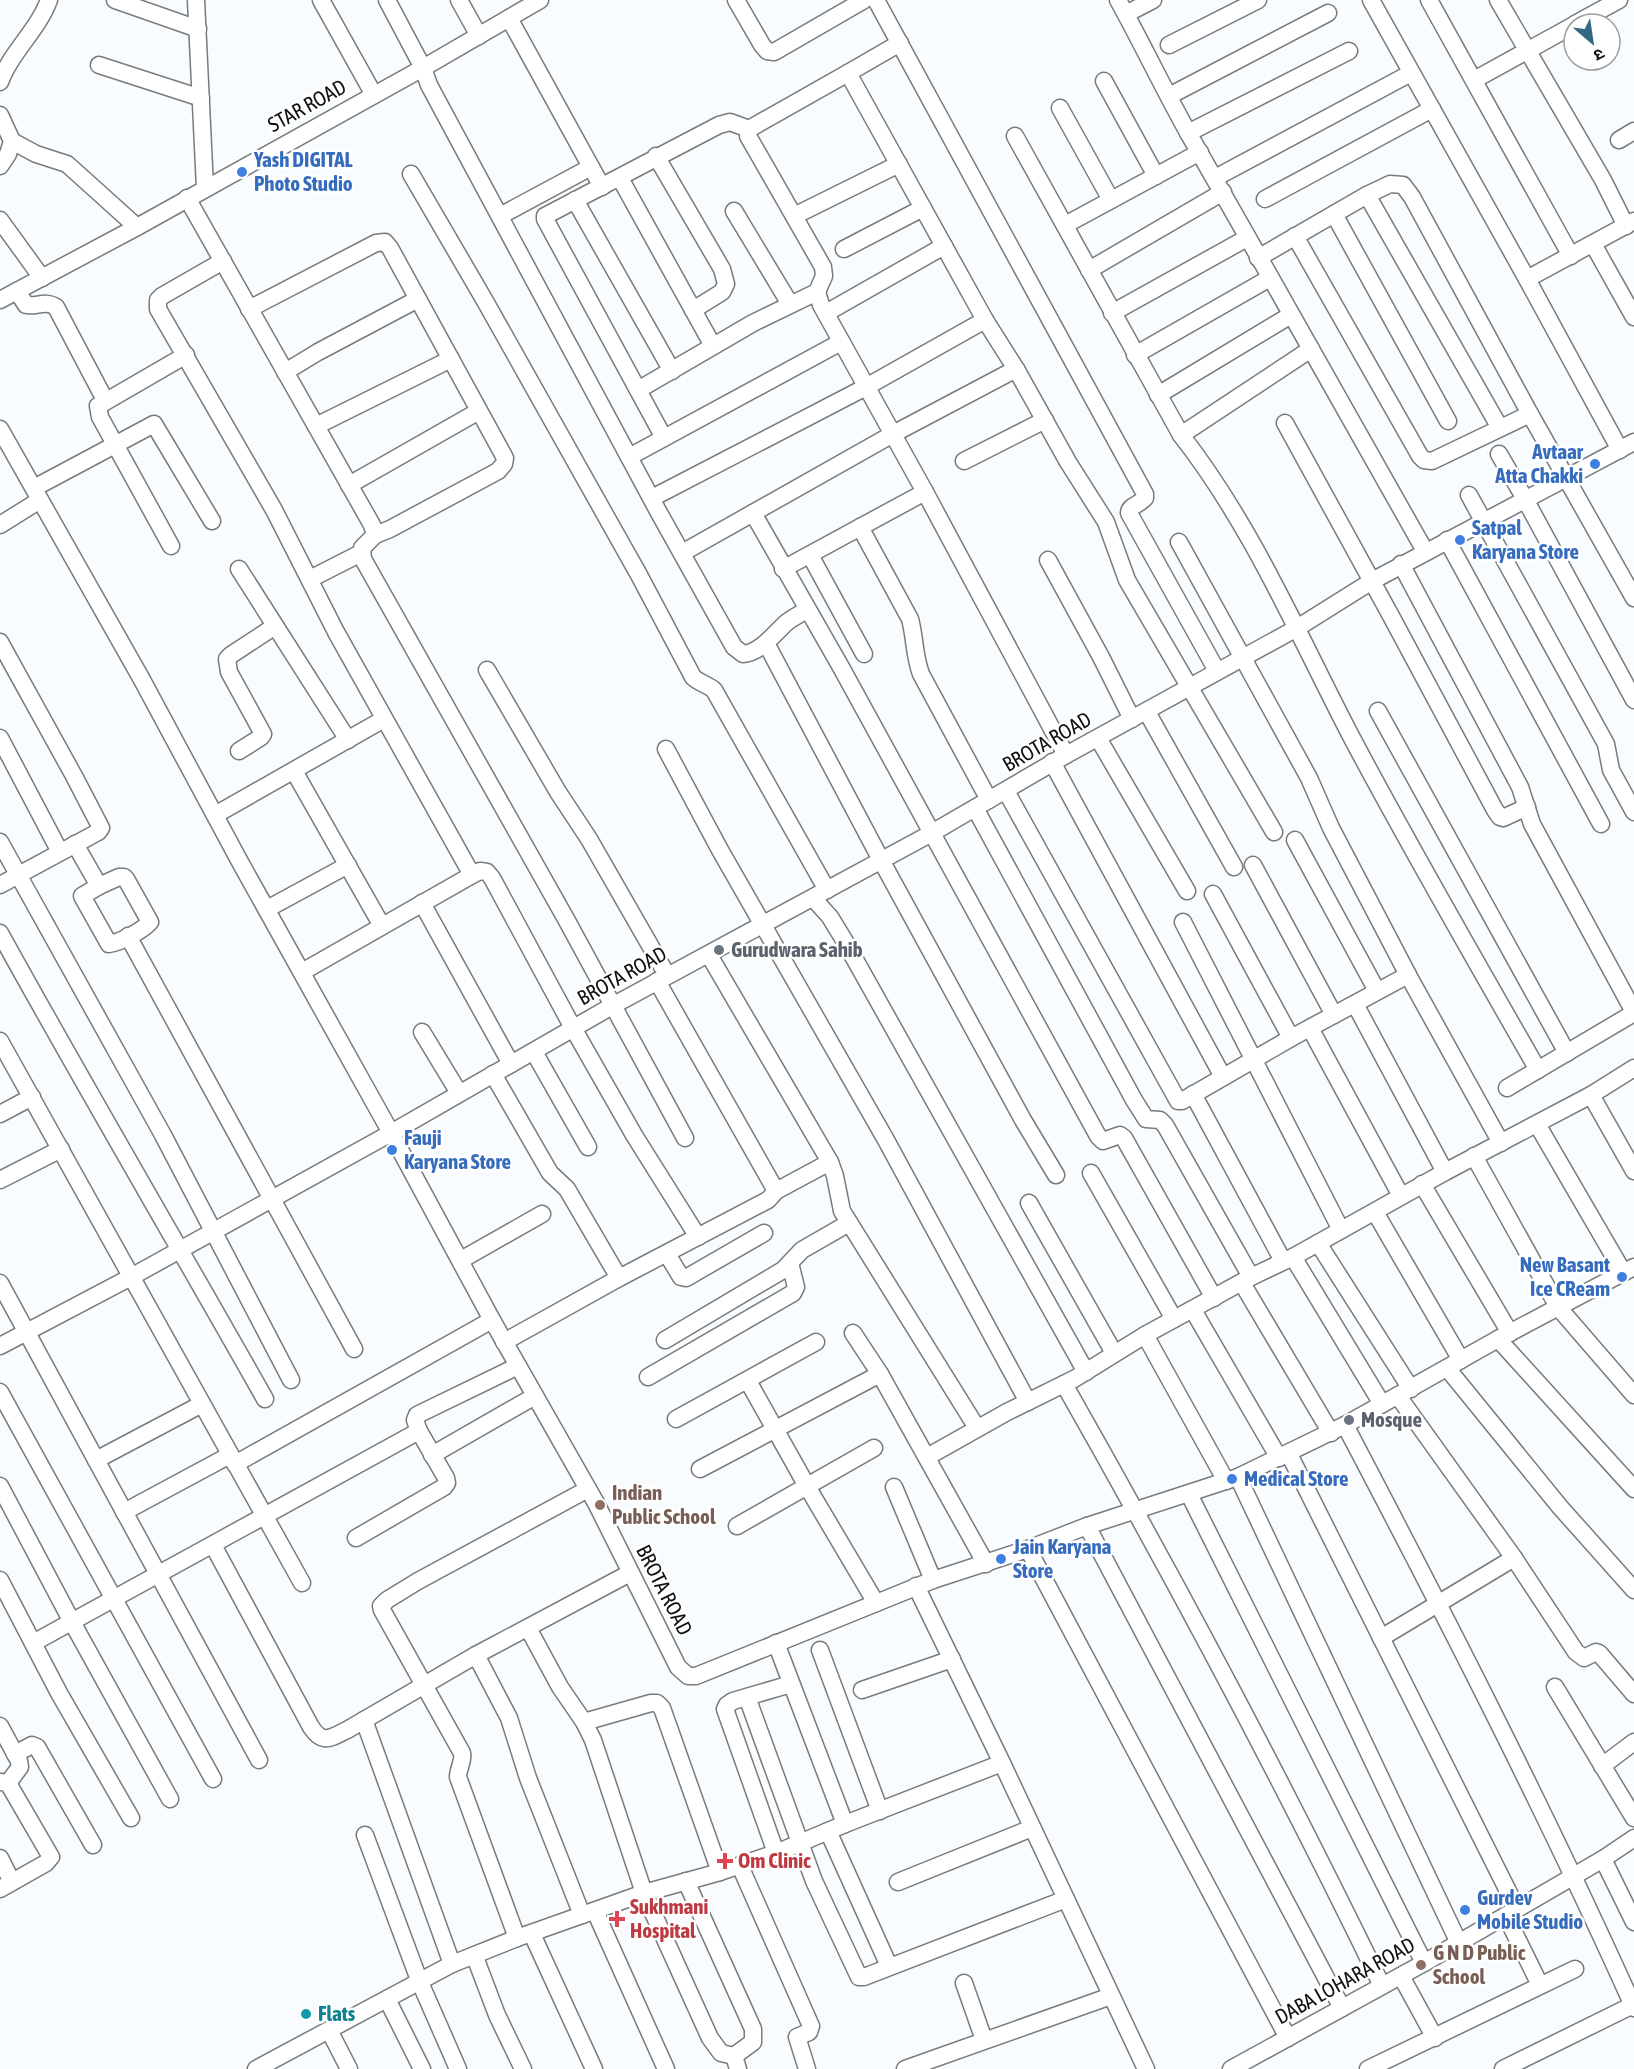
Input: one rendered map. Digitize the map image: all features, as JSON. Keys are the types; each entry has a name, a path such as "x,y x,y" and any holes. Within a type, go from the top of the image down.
{"street":[{"path":"0,82 7,67 41,19 49,0"},
{"path":"114,0 198,29"},
{"path":"196,0 205,188"},
{"path":"321,0 374,95"},
{"path":"387,0 423,68 429,85 629,457 738,651 747,654 766,643 787,622 807,610"},
{"path":"459,0 479,36"},
{"name":"STAR ROAD","path":"0,300 137,227 423,68 538,0"},
{"path":"736,0 762,45 767,51 774,52 853,3"},
{"path":"876,0 1145,494 1145,498 1132,507 1129,513 1217,671"},
{"path":"1152,0 1122,7 1188,133 1238,216 1258,258 1425,551"},
{"path":"1169,45 1258,0"},
{"path":"1371,0 1527,279 1627,446"},
{"path":"1429,0 1571,256"},
{"path":"1498,0 1630,224 1527,279"},
{"path":"1597,12 1619,0"},
{"path":"1168,96 1328,13"},
{"path":"509,18 602,187"},
{"path":"1474,80 1562,31"},
{"path":"638,390 713,346 817,292 824,276 823,267 748,136 749,129 900,44"},
{"path":"1188,133 1349,51"},
{"path":"99,65 201,98"},
{"path":"848,73 985,320 1106,522 1127,580 1274,832"},
{"path":"1089,270 1219,185 1411,73"},
{"path":"1104,81 1156,176"},
{"path":"1060,108 1111,200"},
{"path":"1265,199 1432,109"},
{"path":"0,116 12,141 36,154 68,164 137,227"},
{"path":"664,438 545,216 719,125 730,122 749,129"},
{"path":"1619,140 1634,131"},
{"path":"1015,136 1181,435 1212,478 1269,575 1353,739 1538,1070"},
{"path":"0,166 8,154 12,141"},
{"path":"1065,225 1200,152"},
{"path":"656,156 722,269 726,284 722,292 693,310"},
{"path":"794,216 898,164"},
{"path":"500,216 591,167"},
{"path":"411,174 639,575 693,677 697,681 708,684 714,690 830,917 1086,1371"},
{"path":"620,178 713,346"},
{"path":"1258,258 1367,195 1390,184 1403,185 1412,197 1530,414 1634,598"},
{"path":"1367,195 1500,428"},
{"path":"187,198 372,525 375,535"},
{"path":"575,200 672,371"},
{"path":"844,249 923,208"},
{"path":"734,211 790,304"},
{"path":"1334,214 1448,421"},
{"path":"0,220 42,278"},
{"path":"1295,236 1424,460 1432,461 1530,414"},
{"path":"1112,313 1247,238"},
{"path":"249,309 376,243 385,242 505,458 504,464 498,471 375,535 362,548 361,553 566,919 685,1138"},
{"path":"1593,244 1634,317"},
{"path":"825,313 944,246"},
{"path":"223,261 162,296 158,300 159,309 248,463 310,579 325,613 472,875"},
{"path":"1135,355 1270,278"},
{"path":"17,291 26,305 51,304 56,307 105,400"},
{"path":"817,292 825,313 925,492 1223,1077"},
{"path":"285,372 418,299"},
{"path":"1158,395 1292,315"},
{"path":"652,498 866,387 985,320"},
{"path":"629,457 841,342"},
{"path":"1181,435 1311,349"},
{"path":"171,546 115,444 98,411 98,406 186,356"},
{"path":"315,426 451,359"},
{"path":"682,553 893,434 1016,369"},
{"path":"349,485 479,411"},
{"path":"964,461 1045,420"},
{"path":"1285,423 1495,810 1503,818 1527,807"},
{"path":"0,525 37,494 115,444 154,424 212,521"},
{"path":"0,429 141,678 391,1133 131,1277 0,1346"},
{"name":"BROTA ROAD","path":"1627,446 1372,580 1297,628 1244,658 1188,686 930,834 709,955 662,978 391,1133 504,1342 588,1490 678,1667 688,1676 696,1676 916,1586 1028,1550 1087,1526 1232,1479 1338,1429 1504,1336 1629,1270"},
{"path":"1499,454 1634,700"},
{"path":"783,569 925,492"},
{"path":"1469,495 1606,744 1611,770 1634,812"},
{"path":"753,513 842,669 930,834 1098,1136 1103,1141 1120,1135 1124,1138 1214,1298"},
{"path":"860,527 910,619 914,633 916,660 921,674 982,804 1134,1100 1146,1119 1161,1120 1165,1125 1247,1280 1338,1429 1439,1604 1573,1876 1633,2006 1503,2069"},
{"path":"1447,540 1601,824"},
{"path":"1179,542 1309,778 1331,828 1408,975 1501,1143"},
{"path":"310,579 361,553"},
{"path":"810,555 864,654"},
{"path":"1048,560 1101,657 1234,867"},
{"path":"1401,564 1520,787 1532,824 1634,1013 1507,1088"},
{"path":"239,569 348,740"},
{"path":"239,750 263,734 229,672 227,659 231,654 275,626"},
{"path":"0,642 100,825 98,832 0,885"},
{"path":"766,643 881,860 1023,1120 1056,1175"},
{"path":"487,670 558,792 589,838 776,1191"},
{"path":"1378,711 1567,1053"},
{"path":"215,814 384,719"},
{"path":"0,738 68,848 99,886"},
{"path":"1098,738 1187,891"},
{"path":"666,749 886,1140 1028,1402"},
{"path":"294,771 382,926"},
{"path":"1006,791 1177,1099 1182,1101 1253,1059 1408,975"},
{"path":"1295,840 1377,991"},
{"path":"0,842 163,1135 291,1380"},
{"path":"267,909 348,865"},
{"path":"1253,865 1334,1015"},
{"path":"302,972 472,875 480,871 487,872 634,1135 698,1237"},
{"path":"124,877 150,920 147,925 128,936 112,944 106,942 83,900 84,894 124,877"},
{"path":"1213,894 1291,1038"},
{"path":"422,903 511,1064"},
{"path":"1183,922 1341,1230"},
{"path":"0,933 99,1111 181,1249 265,1399"},
{"path":"128,936 354,1348"},
{"path":"709,955 830,1162 842,1211 977,1428"},
{"path":"1355,1004 1445,1172"},
{"path":"1310,1028 1401,1196"},
{"path":"422,1032 459,1094"},
{"path":"3,1051 32,1097 302,1583"},
{"path":"534,1052 588,1147"},
{"path":"927,1457 977,1428 1064,1384 1174,1319 1318,1243 1474,1156 1592,1095 1634,1068"},
{"path":"493,1074 550,1173 567,1189 619,1278"},
{"path":"1193,1094 1288,1259 1382,1404"},
{"path":"1592,1095 1634,1171"},
{"path":"0,1114 32,1097"},
{"path":"1537,1124 1629,1270"},
{"path":"0,1180 61,1149"},
{"path":"1474,1156 1558,1307 1634,1395"},
{"path":"504,1342 619,1278 768,1200 776,1191 830,1162"},
{"path":"1091,1173 1174,1319"},
{"path":"1422,1184 1504,1336 1634,1489"},
{"path":"1029,1203 1114,1353"},
{"path":"1375,1212 1454,1364 1560,1506 1634,1590"},
{"path":"460,1260 542,1214"},
{"path":"665,1340 783,1270 802,1250 849,1223"},
{"path":"667,1254 681,1277 686,1278 764,1233"},
{"path":"1318,1243 1404,1392 1576,1652 1584,1658 1596,1652 1599,1653 1634,1694"},
{"path":"648,1377 793,1293 796,1287 790,1263"},
{"path":"0,1283 259,1760"},
{"path":"1193,1310 1284,1456 1381,1638 1511,1912 1540,1985"},
{"path":"124,1512 233,1459 492,1320"},
{"path":"853,1333 880,1374 986,1564"},
{"path":"1145,1335 1232,1479 1458,1941"},
{"path":"676,1419 816,1342"},
{"path":"356,1538 444,1487 447,1483 419,1431 415,1420 417,1415 518,1366"},
{"path":"700,1469 880,1374"},
{"path":"748,1381 807,1488 876,1603"},
{"path":"1064,1384 1136,1510 1321,1860 1382,1986"},
{"path":"0,1392 213,1779"},
{"path":"432,1455 535,1396"},
{"path":"96,1460 202,1404"},
{"path":"33,1643 419,1431"},
{"path":"737,1526 874,1448"},
{"path":"0,1486 170,1799"},
{"path":"894,1487 933,1580"},
{"path":"588,1490 418,1581 382,1603 382,1610 462,1753 458,1777 525,1936 594,2069"},
{"path":"1189,1494 1424,1963"},
{"path":"1087,1526 1342,2008"},
{"path":"213,1545 318,1737 323,1739 332,1737 364,1720 476,1655 630,1573"},
{"path":"1028,1550 1288,2038"},
{"path":"1381,1638 1514,1558"},
{"path":"0,1580 59,1693 131,1818"},
{"path":"916,1586 1146,2069"},
{"path":"528,1628 560,1687 584,1722 601,1763 644,1893 710,2037 722,2053 736,2063 753,2042 753,2029 686,1881"},
{"path":"776,1643 845,1824"},
{"path":"820,1650 880,1811"},
{"path":"476,1655 509,1718 528,1778 589,1913 666,2069"},
{"path":"862,1690 952,1659"},
{"path":"776,1853 725,1709 734,1701 791,1684"},
{"path":"1555,1687 1634,1818"},
{"path":"747,1697 814,1881 858,1975 864,1977 1066,1899"},
{"path":"584,1722 651,1703 657,1703 662,1708 720,1872"},
{"path":"364,1720 452,1964"},
{"path":"0,1726 20,1767 4,1782 51,1857 46,1863 6,1885 0,1858"},
{"path":"1602,1766 1634,1742"},
{"path":"15,1754 33,1745 37,1747 93,1845"},
{"path":"256,2069 277,2064 329,2030 452,1964 644,1893 740,1866 776,1853 1002,1764"},
{"path":"898,1882 1032,1828"},
{"path":"828,1831 889,1966"},
{"path":"365,1835 419,1980 458,2069"},
{"name":"DABA LOHARA ROAD","path":"1231,2069 1424,1963 1458,1941 1604,1859 1634,1838"},
{"path":"1604,1859 1634,1922"},
{"path":"740,1866 811,2026 809,2031 797,2037 807,2069"},
{"path":"474,1956 497,2015 523,2069"},
{"path":"1368,2069 1575,1968"},
{"path":"1401,1976 1435,2038"},
{"path":"964,1983 984,2040"},
{"path":"916,2067 984,2040 1111,1996"},
{"path":"387,1999 422,2069"},
{"path":"329,2030 349,2069"}],"place":[{"name":"Yash DIGITAL Photo Studio","path":"242,172"},
{"name":"Avtaar Atta Chakki","path":"1595,464"},
{"name":"Satpal Karyana Store","path":"1460,540"},
{"name":"Gurudwara Sahib","path":"719,950"},
{"name":"Fauji Karyana Store","path":"392,1150"},
{"name":"New Basant Ice CReam","path":"1622,1277"},
{"name":"Mosque","path":"1349,1420"},
{"name":"Medical Store","path":"1232,1479"},
{"name":"Indian Public School","path":"600,1505"},
{"name":"Jain Karyana Store","path":"1001,1559"},
{"name":"Om Clinic","path":"725,1861"},
{"name":"Gurdev Mobile Studio","path":"1465,1910"},
{"name":"Sukhmani Hospital","path":"617,1919"},
{"name":"G N D Public School","path":"1421,1965"},
{"name":"Flats","path":"306,2014"}]}
